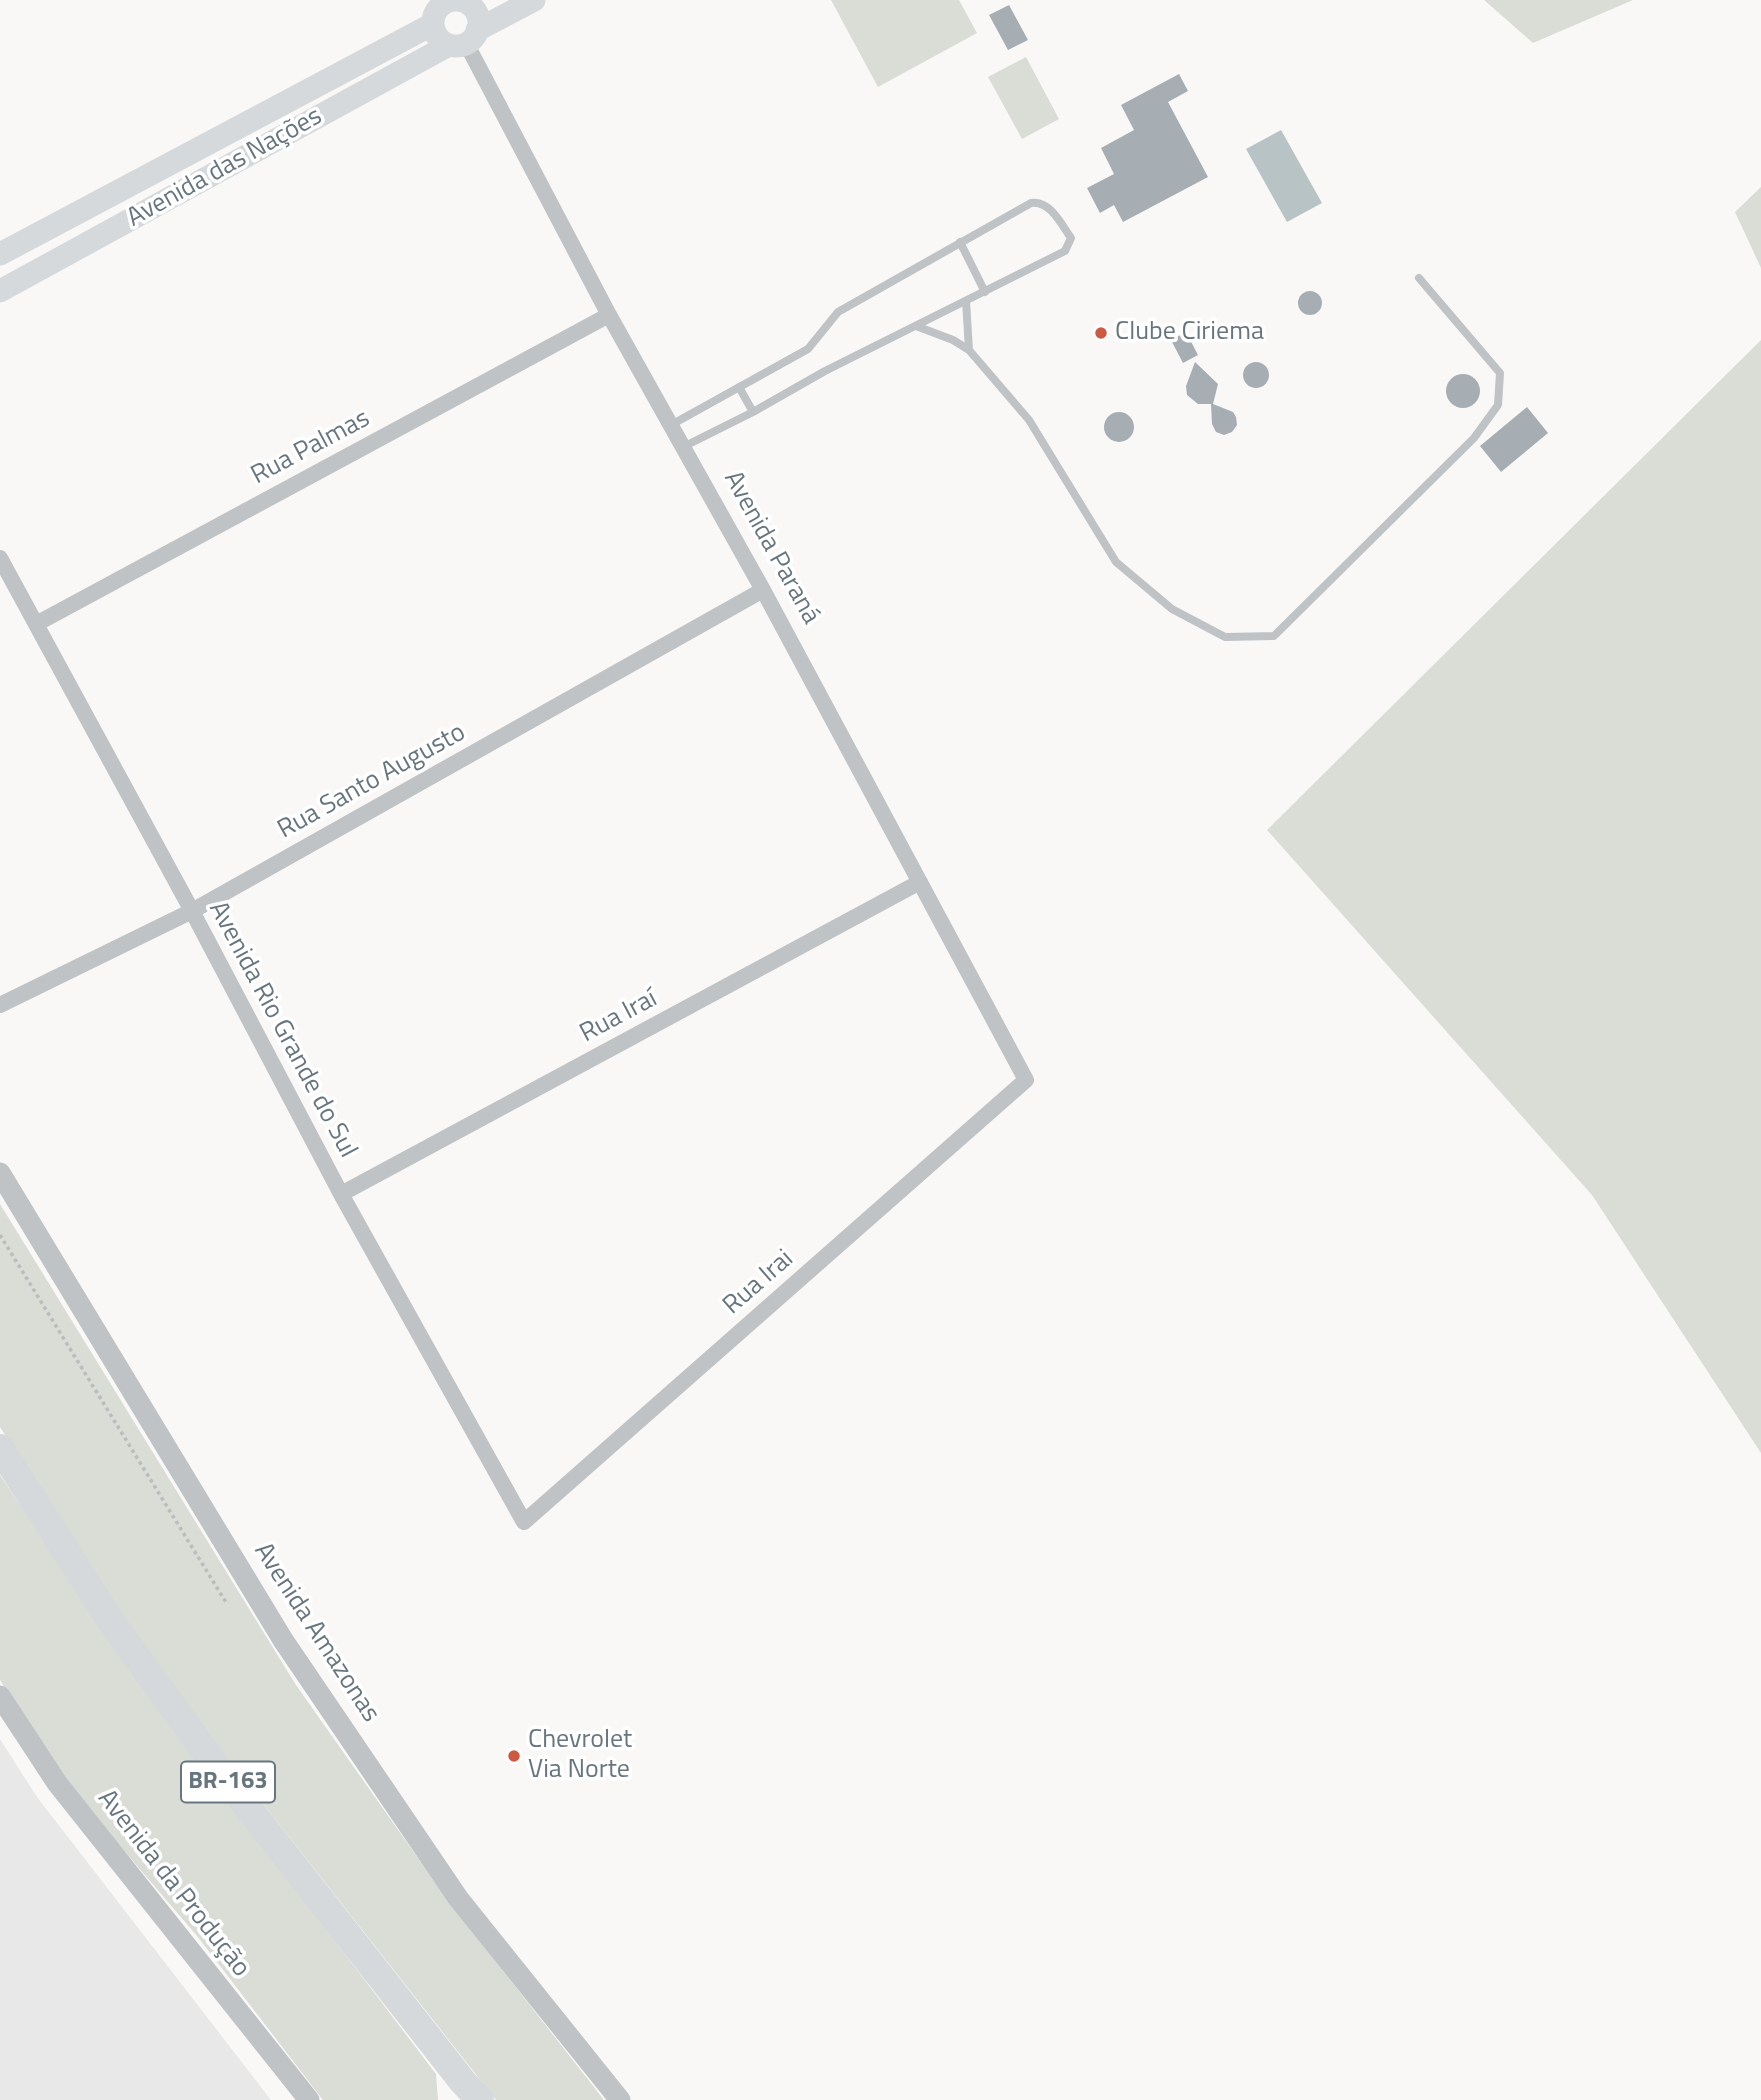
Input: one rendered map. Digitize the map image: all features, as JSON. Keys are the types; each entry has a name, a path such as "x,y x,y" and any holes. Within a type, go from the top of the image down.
{"highway":[{"name":"BR-163","path":"0,1448 114,1626 221,1773 463,2082 480,2100"}],"main road":[{"name":"Avenida das Nações","path":"0,291 534,0"},
{"path":"444,2 472,2 478,18 464,39 439,39 433,24 435,13 444,2"},
{"name":"Avenida das Nações","path":"0,254 433,24"}],"street":[{"name":"Avenida Paraná","path":"464,39 609,315 763,590 1026,1080"},
{"name":"Rua Palmas","path":"36,624 609,315"},
{"name":"Avenida Rio Grande do Sul","path":"0,558 192,911 341,1194 524,1522"},
{"name":"Rua Santo Augusto","path":"0,1005 192,911 763,590"},
{"name":"Rua Iraí","path":"341,1194 920,882"},
{"name":"Rua Irai","path":"524,1522 1026,1080"},
{"name":"Avenida Amazonas","path":"0,1173 283,1640 458,1898 620,2100"},
{"name":"Avenida da Produção","path":"0,1696 57,1783 309,2100"}],"lane":[{"path":"671,425 808,349 838,312 1031,203 1038,202 1047,206 1071,238 1065,251 825,371 753,412 683,447"},
{"path":"960,242 985,292"},
{"path":"916,326 953,340 969,350 1029,420 1116,562 1172,609 1225,637 1274,636 1474,438 1498,405 1500,373 1419,278"},
{"path":"966,301 969,350"},
{"path":"739,387 753,412"}],"path":[{"path":"0,1235 227,1604"}],"shaded area":[{"path":"831,0 959,0 977,33 878,87"},
{"path":"1484,0 1633,0 1533,43"},
{"path":"1026,57 1059,119 1022,139 988,77"},
{"path":"1281,130 1322,203 1287,222 1246,149"},
{"path":"1761,187 1761,268 1735,212"},
{"path":"1761,340 1761,1453 1592,1195 1267,830"},
{"path":"0,1204 296,1685 446,1898 604,2100 496,2100 231,1763 119,1613 0,1427"},
{"path":"0,1475 130,1671 436,2074 438,2100 323,2100 197,1936 62,1778 0,1680"},
{"path":"0,1739 37,1797 271,2100 0,2100"}],"building":[{"path":"1009,5 1028,40 1008,50 989,15"},
{"path":"1179,74 1188,91 1168,102 1208,177 1123,222 1114,205 1100,213 1087,188 1114,174 1101,148 1134,130 1121,105"},
{"path":"1310,291 1321,298 1322,303 1315,314 1310,315 1299,308 1298,303 1305,292"},
{"path":"1186,332 1198,355 1183,363 1171,340"},
{"path":"1195,362 1218,384 1213,404 1233,412 1236,417 1237,425 1232,432 1224,435 1216,432 1212,424 1211,404 1198,404 1187,395 1186,386"},
{"path":"1256,362 1266,365 1269,375 1266,385 1256,388 1246,385 1243,375 1246,365"},
{"path":"1463,374 1475,379 1480,391 1475,403 1463,408 1451,403 1446,391 1451,379"},
{"path":"1527,407 1548,433 1501,472 1480,446"},
{"path":"1119,412 1129,417 1134,427 1129,437 1119,442 1109,437 1104,427 1109,417"}],"place":[{"name":"Clube Ciriema","path":"1101,333"},
{"name":"Chevrolet Via Norte","path":"514,1756"}]}
